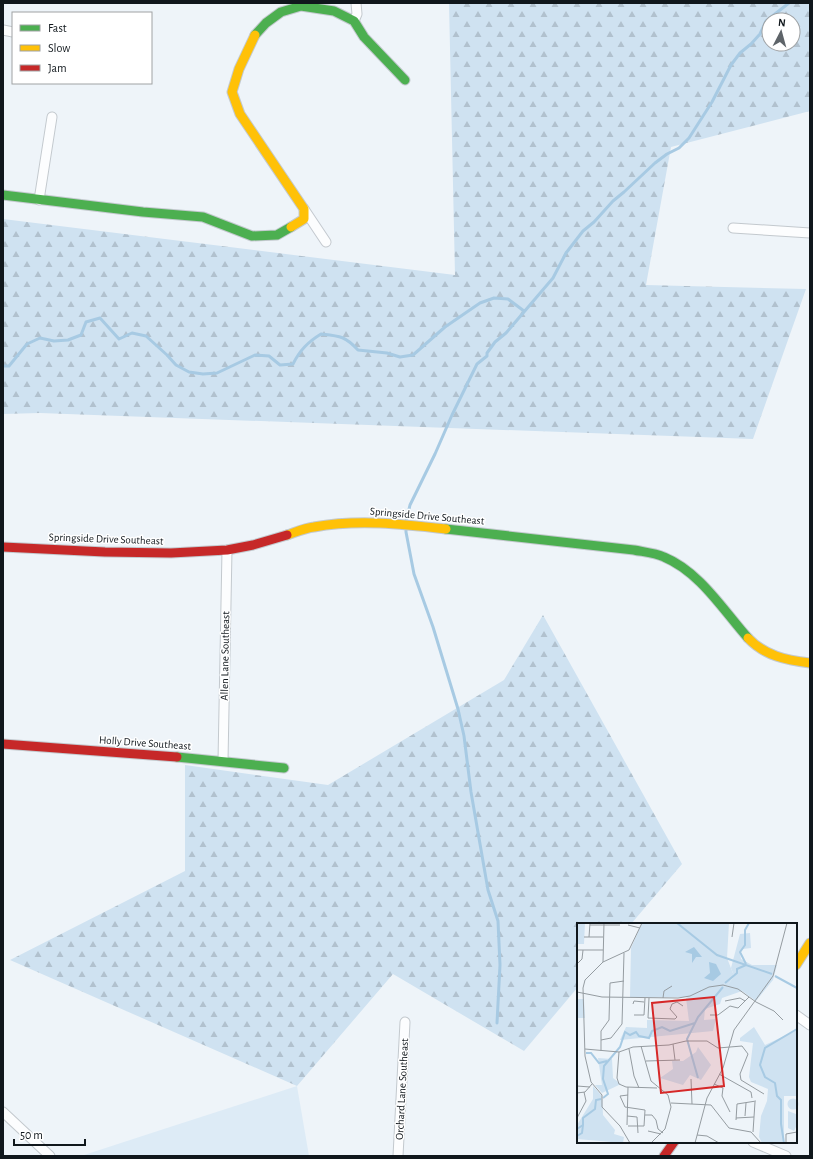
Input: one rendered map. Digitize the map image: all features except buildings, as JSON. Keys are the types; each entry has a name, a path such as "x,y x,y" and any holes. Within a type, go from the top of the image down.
{"street":[{"path":"354,21 357,14 356,3"},
{"path":"326,242 240,114 232,92 239,69 248,48 256,33 266,23 281,12 301,6 336,7 354,21 364,37 405,80"},
{"path":"39,200 52,117"},
{"path":"3,195 142,212 203,217 252,236 277,235 304,220 304,209"},
{"path":"733,228 810,234"},
{"name":"Springside Drive Southeast","path":"3,547 104,552 171,553 227,550 253,545 313,527 353,522 397,523 634,550 669,559 685,569 701,584 754,644 763,650 787,659 810,663"},
{"name":"Allen Lane Southeast","path":"223,761 227,550"},
{"name":"Holly Drive Southeast","path":"3,744 223,761 284,768"},
{"path":"797,963 810,943"},
{"path":"797,1016 810,1025"},
{"name":"Orchard Lane Southeast","path":"398,1156 405,1022"},
{"path":"3,1112 50,1156"},
{"path":"664,1156 673,1143"},
{"path":"755,1143 786,1156"}],"shaded area":[{"path":"297,1086 309,1156 81,1156 170,1127"}],"green space":[{"path":"449,3 810,3 810,111 671,147 646,285 806,289 753,439 40,413 3,414 3,219 455,275"},
{"path":"543,615 682,864 632,923 577,923 577,988 524,1051 393,974 297,1086 10,960 185,871 185,765 328,785 504,680"}],"waterway":[{"path":"406,522 410,505 477,364 487,356 487,353 495,342 506,333 553,278 566,253 583,231 594,222 613,201 655,163 667,154 679,148 689,138 712,102 731,65 740,53 760,34 766,21 789,3"},
{"path":"3,366 9,366 27,344 40,338 54,341 68,340 81,335 86,322 100,318 119,339 132,333 146,336 176,365 189,372 203,374 217,373 255,355 269,356 280,365 293,364 305,347 321,334 333,335 346,339 358,350 387,353 400,357 413,355 445,327 480,303 494,298 508,299 524,311"},
{"path":"406,527 414,574 433,627 458,709 464,736 471,792 488,890 498,921 500,965 497,1023"}],"traffic: fast":[{"path":"255,35 266,23 281,12 301,6 334,11 354,21 364,37 405,80"},
{"path":"3,195 143,212 203,217 252,236 277,235 291,227"},
{"path":"446,529 634,550 661,556 677,564 700,582 748,638"},
{"path":"177,757 284,768"}],"traffic: slow":[{"path":"255,35 239,69 232,92 240,114 304,209 304,219 291,227"},
{"path":"287,535 300,530 347,523 380,523 446,529"},
{"path":"748,638 761,649 776,656 784,659 810,663"},
{"path":"797,963 810,943"}],"traffic: jam":[{"path":"3,547 105,552 171,553 227,550 253,545 287,535"},
{"path":"3,744 177,757"},
{"path":"664,1156 673,1143"}]}
